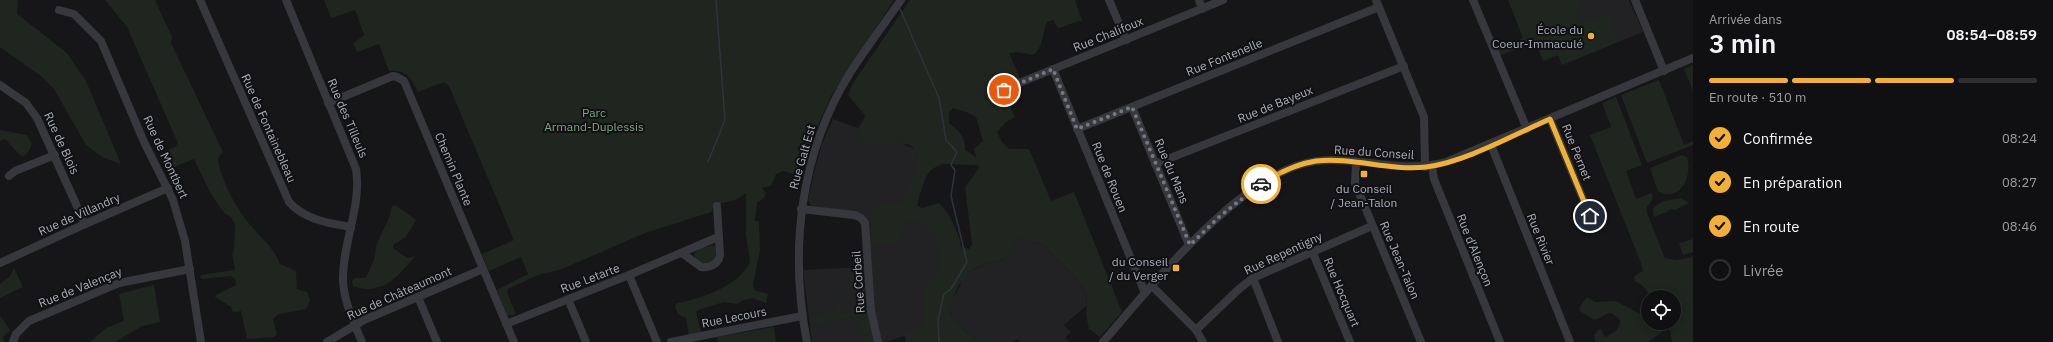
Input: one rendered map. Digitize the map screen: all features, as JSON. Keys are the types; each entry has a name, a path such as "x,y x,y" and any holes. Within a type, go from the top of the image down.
{"street":[{"name":"Rue de Fontainebleau","path":"200,0 289,202 296,210 316,219 351,227"},
{"name":"Rue des Tilleuls","path":"286,0 356,169 358,189 343,282 346,300 362,342"},
{"name":"Rue Galt Est","path":"807,342 802,316 798,257 801,209 815,148 830,111 850,73 901,0"},
{"path":"1109,0 1126,40"},
{"path":"1199,0 1202,9"},
{"name":"Rue Chalifoux","path":"1002,90 1223,0"},
{"path":"1473,0 1528,129"},
{"path":"1635,0 1664,71"},
{"name":"Rue d'Alençon","path":"1377,4 1424,117 1429,166 1500,342"},
{"name":"Rue Fontenelle","path":"1077,129 1377,4"},
{"name":"Rue de Montbert","path":"59,10 74,14 101,41 144,142 168,188 183,229 201,342"},
{"name":"Rue du Conseil","path":"1103,342 1190,245 1233,205 1261,184 1281,172 1299,165 1317,161 1356,163 1402,168 1429,166 1454,160 1693,58"},
{"name":"Rue de Bayeux","path":"1156,164 1404,66"},
{"name":"Rue de Rouen","path":"1053,69 1145,294"},
{"name":"Chemin Plante","path":"328,102 393,76 397,76 404,81 514,342"},
{"name":"Rue de Blois","path":"0,85 31,108 55,154 85,224"},
{"name":"Rue du Mans","path":"1132,107 1190,245"},
{"name":"Rue Pernet","path":"1550,119 1590,216"},
{"name":"Rue Rivier","path":"1491,145 1570,342"},
{"path":"8,176 15,171 55,154"},
{"name":"Rue Jean-Talon","path":"1356,163 1355,183 1422,342"},
{"name":"Rue de Villandry","path":"0,263 168,188"},
{"path":"682,253 701,267 710,267 719,258 717,206"},
{"name":"Rue Corbeil","path":"801,209 854,215 863,220 866,230 871,311 878,342"},
{"name":"Rue Repentigny","path":"1196,330 1233,294 1253,278 1372,226"},
{"name":"Rue Letarte","path":"506,324 629,275 718,237"},
{"name":"Rue Hocquart","path":"1312,251 1350,342"},
{"name":"Rue de Valençay","path":"13,342 16,334 29,321 120,283 190,269"},
{"name":"Rue de Châteaumont","path":"327,342 355,325 483,269"},
{"path":"629,275 657,342"},
{"path":"1253,278 1278,342"},
{"path":"1152,286 1196,330 1203,342"},
{"path":"418,297 437,342"},
{"path":"568,299 586,342"},
{"name":"Rue Lecours","path":"671,342 802,316"}],"shaded area":[{"name":"École du Coeur-Immaculé","path":"1536,0 1629,0 1643,32 1562,65"},
{"path":"833,119 927,153 898,217 956,233 935,327 885,342 812,342 803,270 864,267 863,227 858,220 810,214 811,206 808,200 814,173 822,144"},
{"path":"1017,237 1044,245 1075,277 1087,295 1086,306 1064,325 1071,332 1065,338 1070,342 1021,342 1017,339 1013,342 980,342 964,331 949,311 950,304 960,286 962,277 987,263 1004,259 1009,253"}],"green space":[{"path":"0,0 18,0 17,14 67,53 86,81 121,164 102,157 86,145 54,89 41,76 0,47"},
{"path":"105,0 155,0 172,37 171,43 223,152 218,158 219,167 230,195 252,227 278,258 280,264 296,271 297,289 307,292 310,301 306,309 279,314 273,319 277,334 274,337 247,339 241,311 233,312 231,307 215,297 216,295 236,285 235,279 231,276 202,279 200,277 201,275 234,270 235,268 232,254 234,250 235,224 231,217 224,213 211,194 194,159 169,169 162,153 175,147 178,143 127,27"},
{"name":"Parc Armand-Duplessis","path":"324,0 894,0 831,96 797,173 793,174 783,171 776,174 771,186 762,188 766,193 764,198 757,203 755,221 759,221 760,250 753,284 754,290 768,294 766,303 753,298 736,304 724,302 698,310 696,312 701,332 689,335 686,318 678,314 675,306 677,303 708,295 718,290 737,278 750,262 746,235 746,193 736,200 714,205 711,212 645,233 562,269 538,275 508,289 507,292 516,314 507,316 497,290 528,274 521,257 489,271 482,254 514,240 449,86 444,82 418,92 413,83 404,73 400,71 389,71 379,44 357,52 353,44 364,35 355,10 331,18"},
{"path":"910,0 1075,0 1082,21 1058,28 1053,20 1047,22 1041,44 1037,52 1033,55 1018,52 1009,53 1020,78 1000,88 1001,93 1005,94 1015,117 1006,122 997,132 1002,142 1009,149 1029,149 1051,201 1074,192 1122,312 1100,337 1089,329 1086,315 1087,295 1075,277 1044,245 1017,237 1011,251 1005,258 987,263 963,277 951,303 949,311 964,331 980,342 906,342 904,333 923,325 924,289 941,265 940,253 932,232 917,222 905,222 900,240 894,243 872,244 872,209 877,204 901,203 916,169 918,160 917,153 913,147 904,144 863,144 858,129 865,117 848,95 853,83","holes":["953,108 976,117 983,141 974,149 976,157 965,150 963,138 949,123 949,112","943,164 978,165 979,168 965,187 972,245 969,249 961,247 953,223 939,203 922,208 918,206 920,194 929,172 937,166"]},
{"name":"École du Coeur-Immaculé","path":"1508,0 1579,0 1582,8 1576,10 1581,22 1609,13 1620,41 1562,65 1558,55 1543,61 1535,41 1497,57 1494,51 1523,38"},
{"path":"1693,65 1693,91 1684,69"},
{"path":"1659,80 1684,145 1693,141 1693,145 1647,163 1621,95"},
{"path":"1616,97 1642,165 1626,171 1636,199 1652,193 1653,198 1647,207 1647,213 1665,258 1677,260 1693,257 1693,342 1672,342 1670,330 1681,330 1681,290 1646,290 1643,286 1635,281 1634,276 1643,271 1641,263 1590,135 1611,127 1602,103"},
{"path":"0,130 27,135 32,144 29,151 23,157 5,139 0,141"},
{"path":"1682,155 1687,157 1688,164 1688,172 1683,186 1673,194 1666,194 1658,191 1650,168"},
{"path":"1681,198 1689,203 1675,210 1670,209 1667,212 1654,217 1653,209 1658,204 1664,201"},
{"path":"396,205 416,220 406,237 393,245 393,248 407,258 415,256 396,277 381,287 363,289 353,286 352,281 355,278 366,278 375,257 376,246 389,218 392,206"},
{"path":"1693,239 1693,252 1683,255 1679,243"},
{"path":"713,245 716,248 715,261 703,265 695,259 694,253 699,249"},
{"path":"857,256 860,256 862,262 864,289 862,290 852,270 854,268"},
{"path":"14,268 23,287 0,298 0,284 10,276"},
{"path":"833,283 844,313 858,311 862,298 865,298 873,339 872,342 863,342 859,325 852,317 815,324 810,320 812,316 832,312 837,308"},
{"path":"154,285 160,322 142,326 115,342 90,342 106,328 124,321 119,294"},
{"path":"1587,297 1595,302 1616,301 1640,314 1641,330 1665,330 1648,342 1596,342 1594,336 1598,330 1601,329 1605,337 1616,331 1620,320 1610,313 1594,320 1580,311 1579,308"},
{"path":"0,315 10,330 3,337 5,342 0,342"},
{"path":"774,327 776,342 718,342 717,337"}],"waterway":[{"path":"708,162 725,120 716,0"},
{"path":"900,9 939,98 946,140 957,152 951,165 955,170 951,196 967,262 951,289 944,294 938,320 939,342"}],"way so far":[{"path":"1004,90 1053,69 1077,129 1132,107 1190,245 1220,216 1261,184"}],"place":[{"name":"École du Coeur-Immaculé","path":"1591,36"},
{"name":"du Conseil / Jean-Talon","path":"1364,174"},
{"name":"du Conseil / du Verger","path":"1176,268"}],"route":[{"path":"1261,184 1290,168 1317,161 1346,162 1402,168 1439,164 1460,158 1550,119 1590,216"}]}
